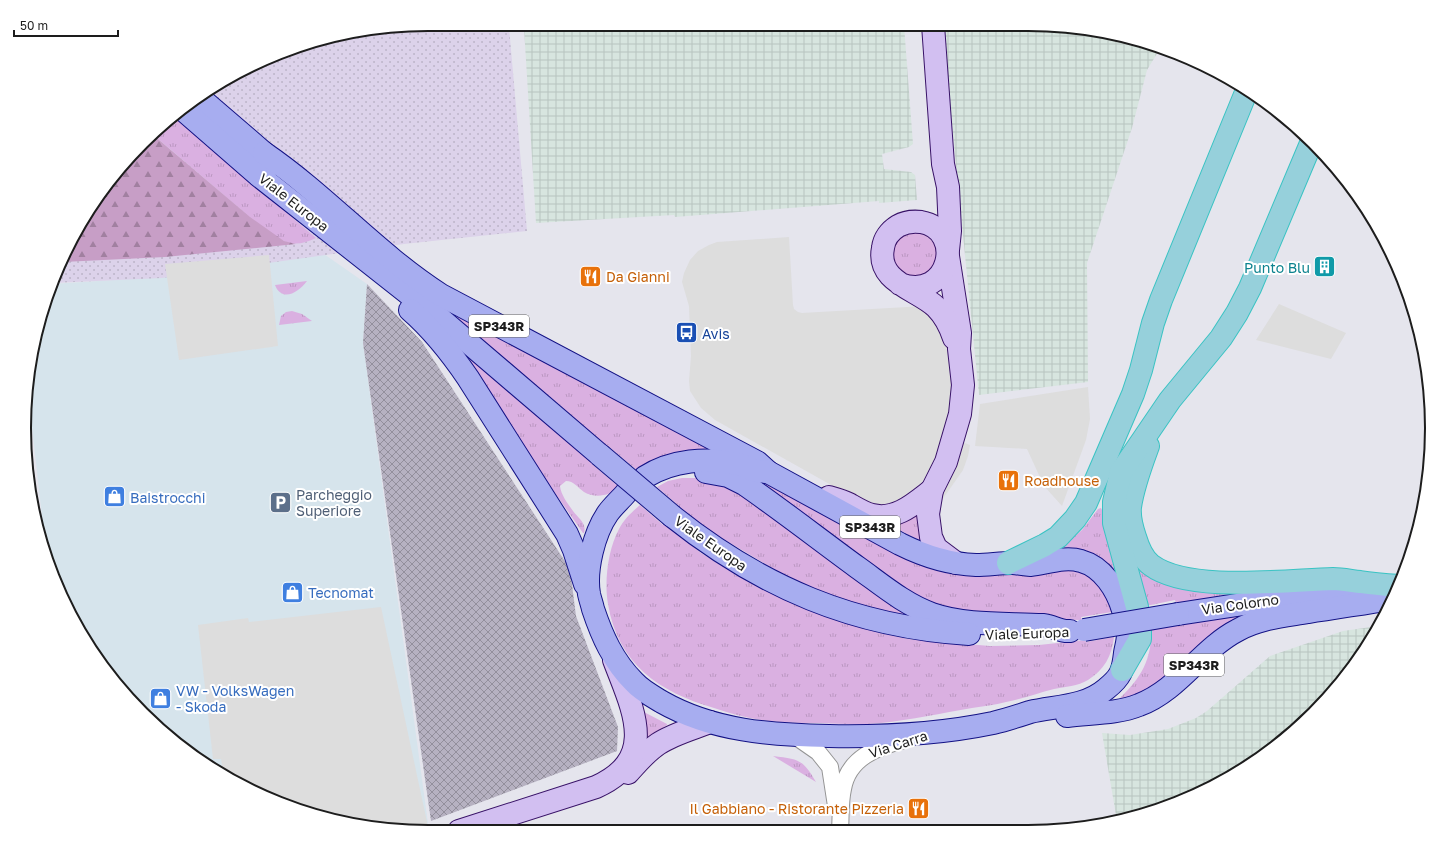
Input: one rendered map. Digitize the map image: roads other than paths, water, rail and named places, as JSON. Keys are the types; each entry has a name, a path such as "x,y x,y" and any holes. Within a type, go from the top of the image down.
{"highway":[{"path":"1008,563 1045,545 1058,536 1075,518 1091,493 1135,388 1161,300 1245,95"},
{"path":"1130,608 1113,512 1115,492 1121,472 1162,411 1221,338 1241,307 1309,147"},
{"path":"1162,411 1139,469 1130,508 1132,526 1137,543 1143,555 1151,565 1166,573 1182,578 1197,580 1272,582 1335,579 1392,586"},
{"path":"1122,670 1140,639 1134,633"}],"main road":[{"name":"Viale Europa","path":"203,101 264,153 284,175 409,293"},
{"name":"Viale Europa","path":"186,113 258,175 409,293 672,516 723,554 762,576 811,599 868,618 910,628 951,633 1017,635 1077,631"},
{"name":"SP343R","path":"264,153 289,170 400,266 441,295 757,462 768,472 787,483 905,546 928,556 956,563 975,565 1008,563 1030,565 1067,560 1082,561 1093,566 1104,575 1116,593 1130,608"},
{"path":"258,175 417,316 454,357 567,534 574,550 599,627 610,649"},
{"name":"SP343R","path":"768,472 753,470 732,463 689,462 668,466 648,480 680,473 699,472 728,476 748,487 901,599 921,610 942,617 966,621 1000,624 1045,625 1062,631 1077,631"},
{"path":"589,595 590,564 596,537 608,513 626,493"},
{"name":"Via Colorno","path":"1077,631 1178,614 1326,593 1392,588"},
{"name":"SP343R","path":"610,649 621,668 634,683 651,695 682,712 710,722 743,730 795,736 860,737 941,731 994,723 1133,708 1146,703 1161,694 1224,639 1259,621 1386,600"},
{"name":"SP343R","path":"994,723 1031,712 1064,706 1089,699 1107,689 1122,670"}],"street":[{"path":"933,31 942,164 938,198 936,205 926,216 903,224 894,229 887,238 883,248 882,259 884,267 890,276 900,284 930,302 939,310 949,324 959,351"},
{"path":"900,284 917,288 932,283 941,276 944,271 948,253 950,231 948,186 942,164"},
{"path":"914,221 924,222 938,231 945,240 960,332 959,351 963,385 960,414 946,462 932,490 928,514 931,537 936,548 956,563"},
{"path":"787,483 847,503 872,515 885,516 901,512 932,490"},
{"path":"478,825 596,787 612,779 624,767 631,756 635,744 635,720 633,710 610,649"},
{"path":"514,825 602,795 616,786 641,759 657,745 670,738 710,722"},
{"name":"Via Carra","path":"840,825 843,788 851,769 863,756 902,740 941,731"},
{"name":"Via Carra","path":"795,736 818,752 830,767 839,825"}],"place":[{"name":"Punto Blu","path":"1325,267"},
{"name":"Da Gianni","path":"591,276"},
{"name":"Avis","path":"686,333"},
{"name":"Roadhouse","path":"1008,480"},
{"name":"Baistrocchi","path":"115,497"},
{"name":"Parcheggio Superiore","path":"281,502"},
{"name":"Tecnomat","path":"293,592"},
{"name":"VW - VolksWagen - Skoda","path":"161,698"},
{"name":"Il Gabbiano - Ristorante Pizzeria","path":"919,808"}]}
